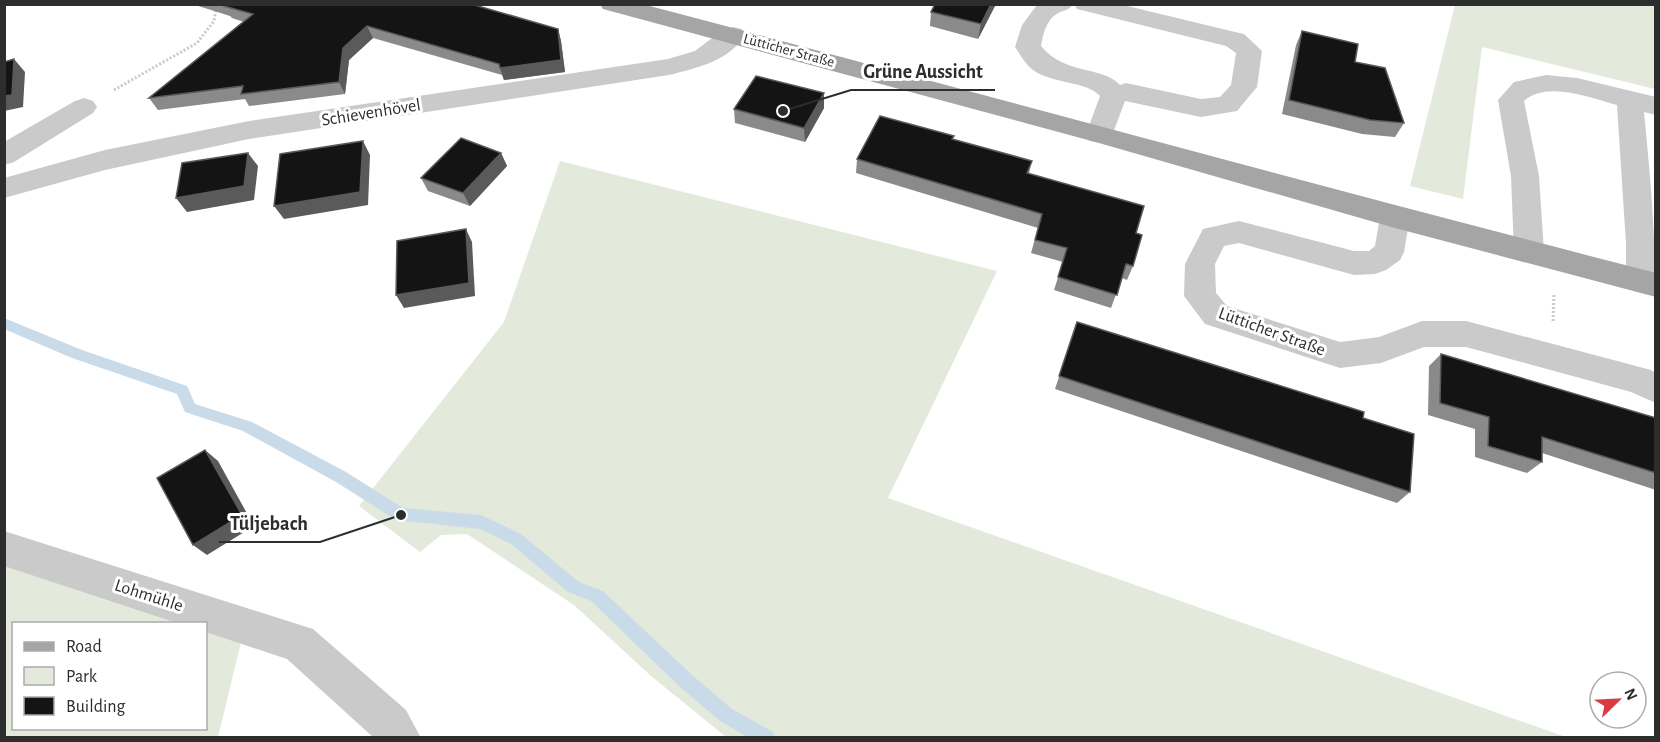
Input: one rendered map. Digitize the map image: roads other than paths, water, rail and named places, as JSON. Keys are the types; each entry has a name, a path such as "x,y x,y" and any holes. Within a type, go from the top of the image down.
{"main road":[{"name":"Lütticher Straße","path":"615,5 1100,134 1395,217 1648,283"}],"street":[{"path":"1061,4 1053,6 1033,21 1028,47 1042,64 1066,75 1104,84 1114,95"},
{"path":"1086,4 1235,40 1248,51 1244,87 1228,105 1201,108 1126,92 1114,95"},
{"name":"Schievenhövel","path":"4,188 105,160 249,130 669,67 704,57 733,35"},
{"path":"1542,256 1530,216 1521,148 1513,121 1511,100 1520,90 1543,83 1560,84 1643,103 1641,244 1648,283"},
{"path":"1100,134 1114,95"},
{"path":"4,155 84,107"},
{"name":"Lütticher Straße","path":"1395,217 1389,252 1375,262 1354,263 1239,232 1214,237 1200,264 1200,296 1216,315 1340,355 1381,350 1422,334 1466,334 1639,381 1656,389"},
{"name":"Lohmühle","path":"4,548 299,643 391,725 400,738"}],"waterway":[{"path":"4,323 77,354 182,390 190,408 247,426 341,477 401,515 481,522 516,539 574,587 597,596 686,681 726,715 767,738"}],"place":[{"name":"Grüne Aussicht","path":"783,111"},
{"name":"Tüljebach","path":"401,515"}]}
